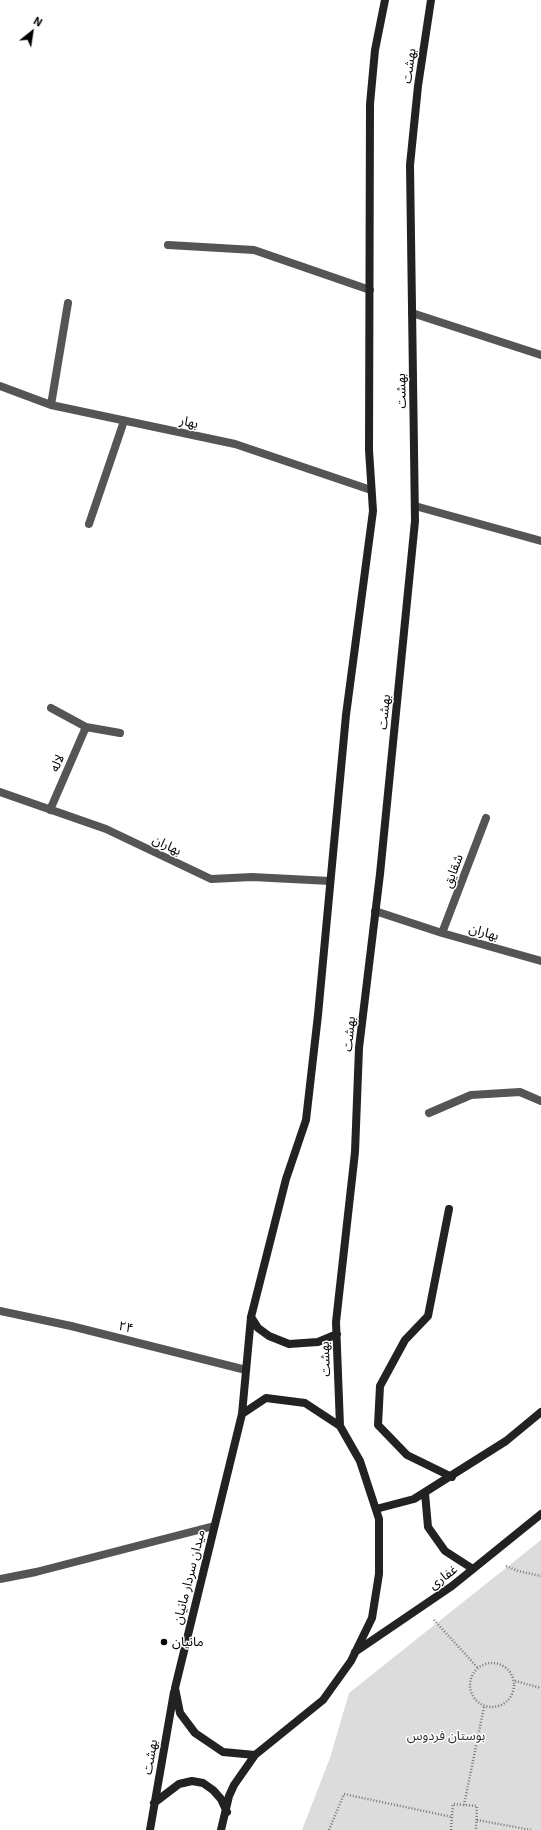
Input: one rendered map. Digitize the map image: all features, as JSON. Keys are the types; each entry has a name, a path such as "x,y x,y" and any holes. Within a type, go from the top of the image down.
{"main road":[{"path":"242,1414 251,1317 286,1179 306,1120 346,715 373,511 369,450 370,104 376,50 385,0"},
{"name":"بهشت","path":"340,1426 336,1322 355,1152 359,1048 375,911 415,506 410,165 418,86 431,0"},
{"path":"449,1209 428,1316 405,1340 380,1386 378,1425 407,1455 452,1476"},
{"path":"251,1317 258,1328 269,1336 290,1344 318,1342 336,1334"},
{"path":"221,1830 234,1785 255,1755 324,1700 355,1652 372,1618 379,1574 379,1519 360,1461 340,1426 305,1403 266,1398 242,1414"},
{"path":"376,1509 414,1500 506,1441 541,1412"},
{"name":"میدان سردار مانیان","path":"242,1414 175,1688 180,1713 195,1733 223,1752 255,1755"},
{"path":"425,1492 428,1527 445,1551 473,1569"},
{"name":"غفاری","path":"355,1652 422,1607 473,1569 541,1514"},
{"name":"بهشت","path":"150,1830 175,1688"},
{"path":"154,1803 179,1784 192,1781 203,1783 213,1790 221,1799 227,1812"}],"street":[{"path":"168,245 254,250 370,290"},
{"path":"51,405 68,303"},
{"path":"412,313 541,355"},
{"name":"بهار","path":"0,386 51,405 235,444 371,490"},
{"path":"88,524 124,421"},
{"path":"415,506 541,541"},
{"path":"51,708 86,727 120,733"},
{"name":"لاله","path":"50,810 86,727"},
{"name":"بهاران","path":"0,792 106,829 211,880 252,877 330,880"},
{"name":"شقایق","path":"442,933 486,818"},
{"name":"بهاران","path":"375,911 442,933 541,961"},
{"path":"429,1113 471,1094 520,1092 541,1101"},
{"name":"۲۴","path":"0,1311 71,1326 246,1370"},
{"path":"0,1579 36,1572 214,1526"}],"path":[{"path":"487,1558 518,1571 541,1576"},
{"path":"422,1607 477,1667"},
{"path":"492,1662 507,1667 515,1681 512,1697 500,1707 484,1707 471,1696 469,1681 477,1667 492,1662"},
{"path":"515,1681 541,1688"},
{"path":"464,1805 484,1707"},
{"path":"329,1830 344,1794 452,1817"},
{"path":"451,1830 453,1804 478,1806 476,1830"},
{"path":"477,1820 531,1830"}],"green space":[{"name":"بوستان فردوس","path":"541,1540 541,1830 302,1830 330,1758 349,1693"}],"place":[{"name":"مانیان","path":"164,1642"}]}
